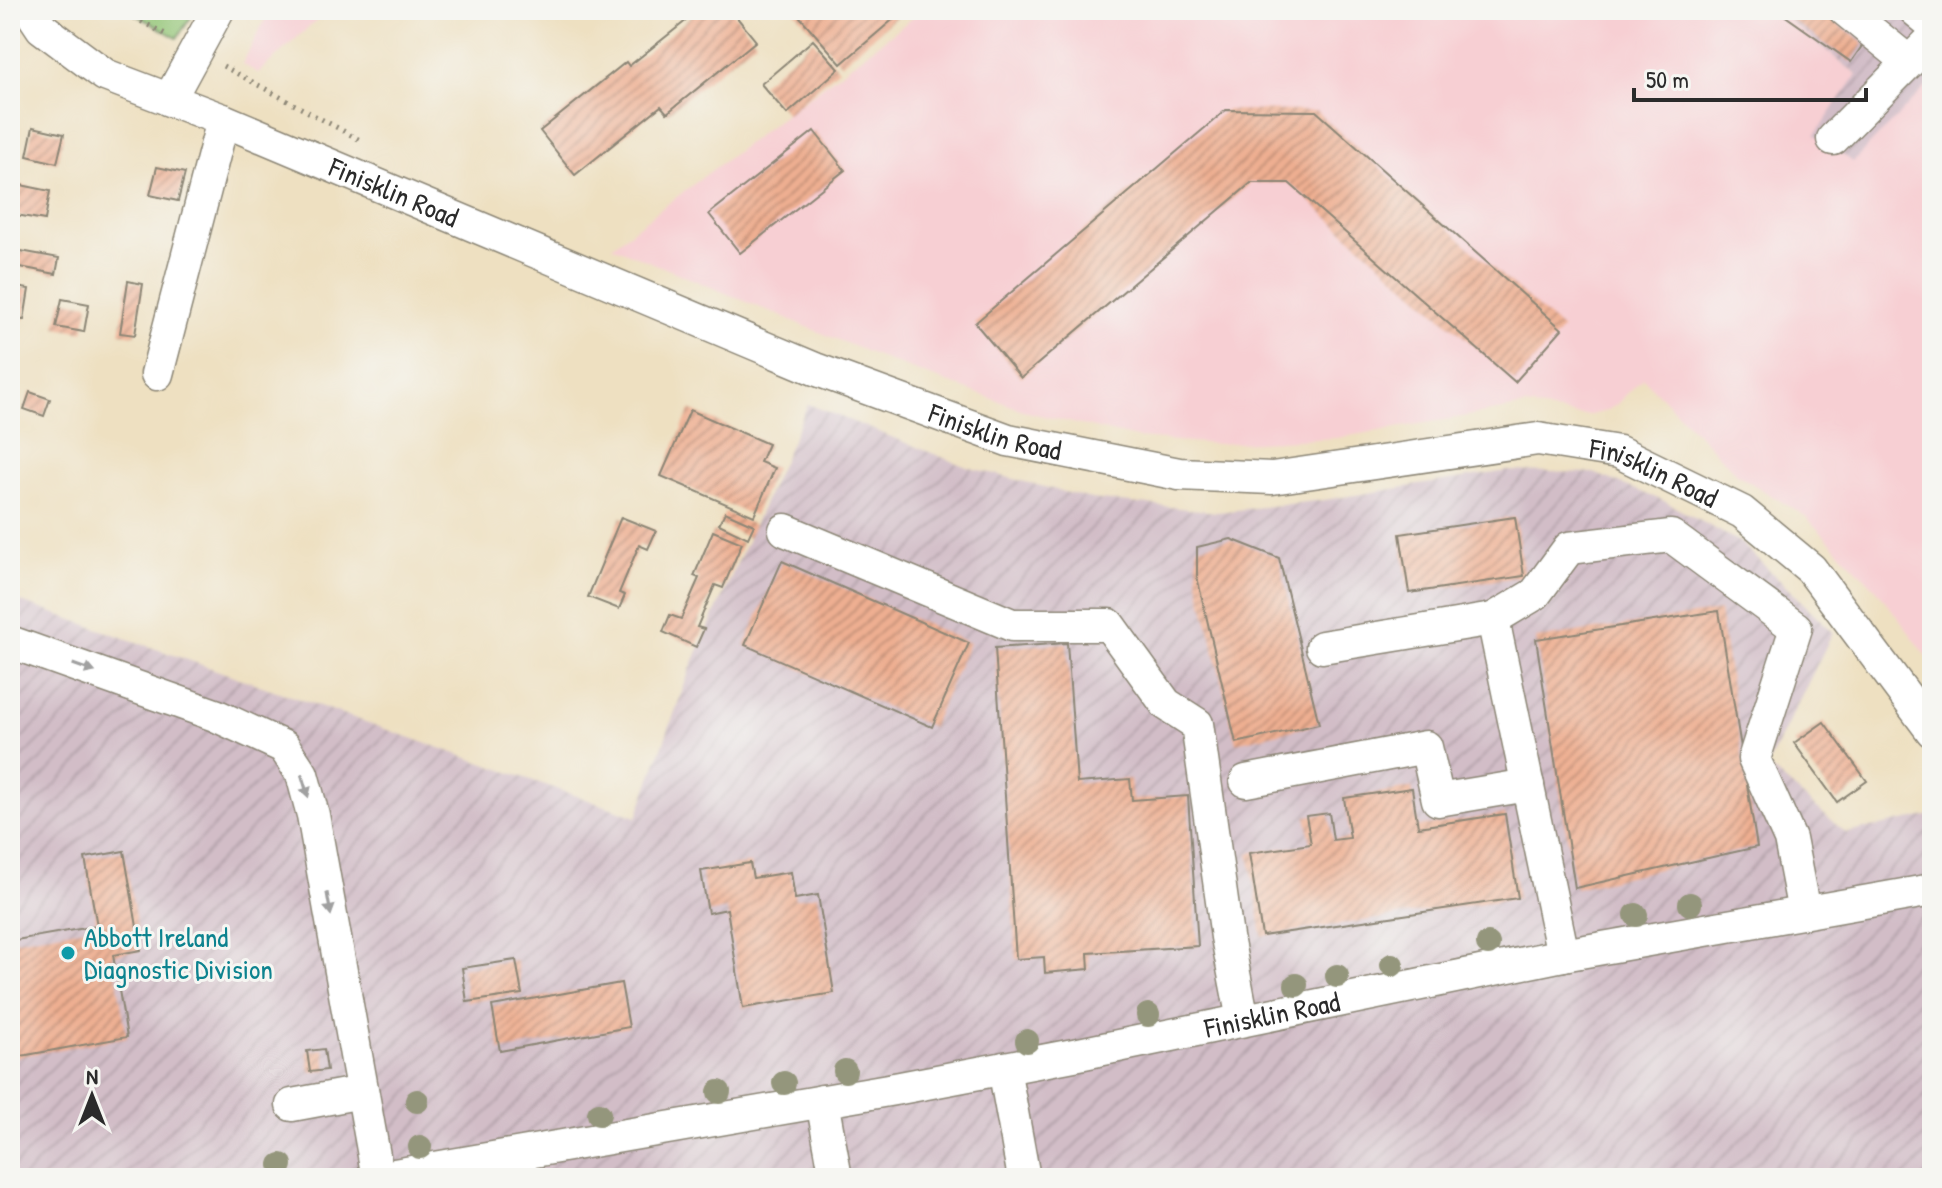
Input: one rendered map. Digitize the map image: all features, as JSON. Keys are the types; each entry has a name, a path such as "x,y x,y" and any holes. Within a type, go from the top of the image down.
{"street":[{"name":"Finisklin Road","path":"30,10 42,28 105,75 223,120 815,369 1008,440 1179,474 1272,478 1538,439 1619,452 1742,512 1811,569 1932,731"},
{"path":"169,100 218,10"},
{"path":"1845,10 1909,62"},
{"path":"1915,10 1932,24"},
{"path":"1833,139 1932,39"},
{"path":"157,374 223,120"},
{"path":"785,530 1012,625 1109,625 1166,704 1197,724 1227,937 1243,1020"},
{"path":"1322,647 1493,619 1535,594 1569,548 1671,536 1796,628 1754,759 1790,839 1804,912"},
{"path":"1493,619 1563,955"},
{"path":"10,642 215,715 284,747 302,774 313,815 377,1178"},
{"path":"1246,781 1426,747 1438,800 1528,785"},
{"name":"Finisklin Road","path":"377,1178 478,1170 1563,955 1932,890"},
{"path":"1004,1068 1024,1178"},
{"path":"292,1105 362,1092"},
{"path":"822,1101 836,1178"}],"path":[{"path":"120,10 369,145"}],"shaded area":[{"path":"270,10 328,10 258,73 242,64"},
{"path":"923,10 1776,10 1857,75 1852,161 1932,81 1932,663 1878,591 1805,516 1738,475 1643,378 1617,404 1607,411 1591,415 1526,406 1337,438 1216,444 1136,438 1031,413 889,361 612,246"},
{"path":"1776,10 1932,10 1932,81 1853,162 1815,135 1857,75"},
{"path":"808,404 967,467 1091,499 1218,512 1324,500 1507,471 1594,473 1666,502 1741,543 1833,632 1767,766 1846,833 1932,815 1932,1178 10,1178 10,598 637,817 691,667"}],"green space":[{"path":"128,10 196,10 177,38"}],"building":[{"path":"731,10 756,41 667,113 661,106 575,175 540,131 626,62 629,66 697,12"},
{"path":"794,10 892,10 897,16 841,64"},
{"path":"1777,10 1818,10 1864,43 1851,62"},
{"path":"813,40 839,69 787,114 761,84"},
{"path":"1226,110 1316,111 1562,329 1515,382 1289,183 1251,183 1021,378 975,323"},
{"path":"33,127 64,134 57,163 27,156"},
{"path":"814,131 845,170 740,253 709,214"},
{"path":"157,167 185,173 178,201 150,195"},
{"path":"21,185 50,191 45,220 16,215"},
{"path":"10,249 59,258 56,274 10,265"},
{"path":"128,281 143,284 135,335 120,333"},
{"path":"10,286 29,289 24,320 10,318"},
{"path":"62,299 89,304 84,332 56,327"},
{"path":"30,392 50,399 44,416 24,409"},
{"path":"690,410 768,444 760,462 775,468 754,516 661,476"},
{"path":"725,512 754,525 748,538 719,524"},
{"path":"621,517 656,531 648,549 639,545 619,593 625,595 619,609 588,597"},
{"path":"1515,517 1524,576 1409,593 1400,534"},
{"path":"713,531 742,543 723,588 715,585 697,627 704,629 696,647 663,632 670,615 681,619 699,578 694,576"},
{"path":"1231,539 1279,558 1319,724 1236,743 1197,577 1197,547"},
{"path":"782,561 969,643 932,727 745,645"},
{"path":"1719,611 1757,847 1575,888 1536,639"},
{"path":"1067,643 1077,783 1130,779 1132,800 1188,796 1198,946 1088,953 1089,969 1045,973 1044,957 1016,959 995,648"},
{"path":"1824,722 1867,781 1837,802 1794,743"},
{"path":"1412,788 1418,827 1505,814 1518,898 1262,936 1249,853 1311,844 1306,816 1329,813 1333,840 1350,838 1344,798"},
{"name":"Abbott Ireland Diagnostic Division","path":"124,851 141,950 113,955 127,1037 10,1058 10,941 97,926 85,858"},
{"path":"750,863 753,878 791,872 795,899 818,895 834,993 743,1008 727,909 708,913 701,871"},
{"path":"516,960 522,994 467,1002 462,968"},
{"path":"621,983 629,1027 500,1051 492,1006"},
{"path":"324,1049 327,1070 310,1072 307,1051"}],"place":[{"name":"Abbott Ireland Diagnostic Division","path":"68,953"}]}
